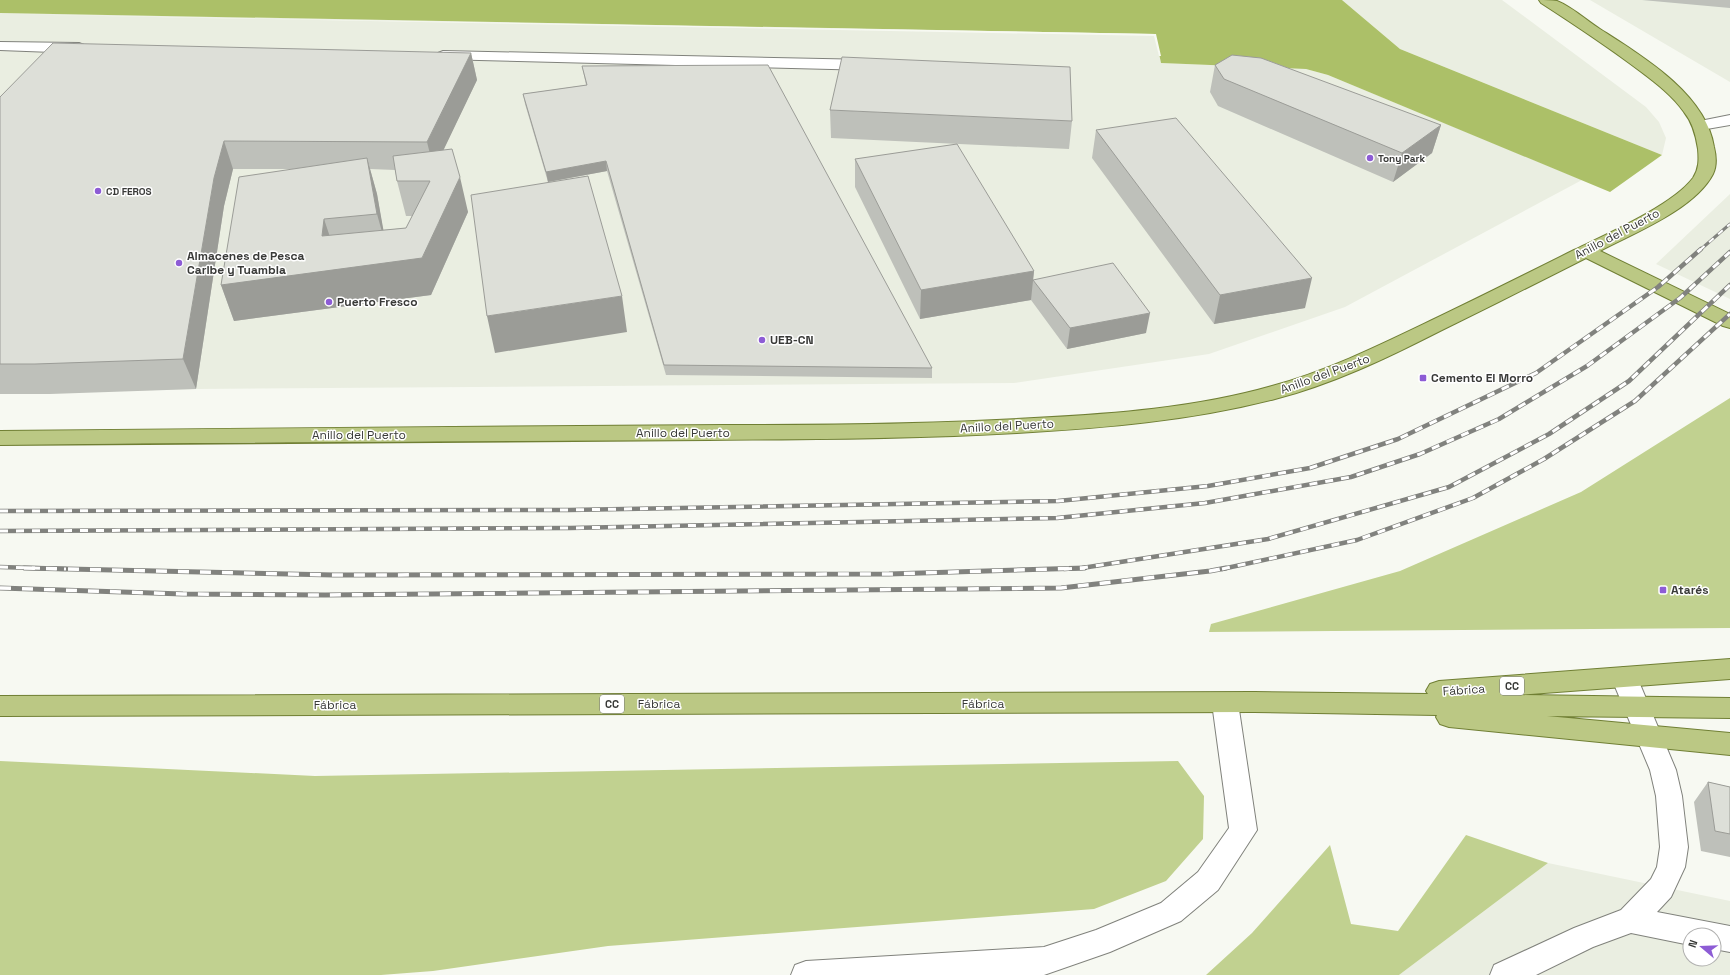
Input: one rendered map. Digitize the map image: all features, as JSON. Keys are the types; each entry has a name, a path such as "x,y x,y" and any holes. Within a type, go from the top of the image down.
{"main road":[{"name":"Anillo del Puerto","path":"0,438 239,435 830,432 983,428 1074,423 1151,416 1222,404 1273,393 1323,377 1368,359 1636,227 1694,188 1706,173 1707,154 1701,125 1691,110 1675,92 1655,75 1591,29 1546,0"},
{"path":"1585,251 1730,322"},
{"name":"Fábrica","path":"1295,702 1730,669"},
{"path":"1295,702 1730,744"},
{"name":"Fábrica","path":"0,706 1295,702 1730,708"}],"lane":[{"path":"0,46 96,48"},
{"path":"430,55 883,65"},
{"path":"1701,125 1730,120"},
{"path":"1505,975 1584,937 1631,920 1661,888 1671,867 1674,846 1670,796 1663,770 1624,678"},
{"path":"806,975 1044,961 1100,942 1171,912 1208,881 1243,830 1225,703"},
{"path":"1631,920 1682,930"}],"shaded area":[{"path":"0,0 1342,0 1400,49 1662,155 1610,192 1328,75 1306,69 1161,63 1155,34 0,13"},
{"path":"1342,0 1502,0 1646,107 1659,122 1666,138 1662,155 1400,49"},
{"path":"1590,0 1730,0 1730,82"},
{"path":"0,13 1156,34 1161,63 1306,69 1328,75 1582,180 1345,307 1209,354 1014,383 196,389 0,394"},
{"path":"1730,194 1730,299 1656,264"},
{"path":"1730,398 1730,628 1209,632 1211,624 1400,571 1581,492"},
{"path":"0,761 315,776 1178,761 1204,796 1203,839 1166,881 1094,909 608,946 433,971 381,975 0,975"},
{"path":"1466,835 1548,863 1399,975 1206,975 1252,933 1330,845 1351,924 1398,931"},
{"path":"1548,863 1730,901 1730,975 1399,975"}],"pier":[{"path":"0,14 1156,34 1161,56 1159,56 1154,36"}],"building":[{"path":"53,43 471,53 427,142 224,141 214,178 183,359 0,364 0,97"},
{"path":"1232,55 1261,58 1441,125 1402,153 1224,79 1215,65"},
{"path":"842,57 1070,67 1072,121 830,110"},
{"path":"768,65 932,368 664,365 606,161 546,172 523,94 587,85 582,66"},
{"path":"1176,118 1312,278 1220,295 1096,130"},
{"path":"957,144 1034,271 921,290 855,159"},
{"path":"452,149 460,177 422,258 221,285 239,177 367,158 377,214 324,219 322,236 406,228 430,181 397,181 393,156"},
{"path":"588,176 622,296 487,316 471,195"},
{"path":"1113,263 1150,313 1070,328 1033,280"},
{"path":"1708,782 1730,787 1730,834 1715,831"}],"railway":[{"path":"1700,250 1730,224"},
{"path":"0,511 569,510 1058,501 1208,486 1310,468 1398,439 1536,373 1658,287 1701,249"},
{"path":"0,531 570,528 1057,518 1205,503 1351,477 1420,454 1499,419 1587,366 1680,298 1730,252"},
{"path":"1078,568 1268,539 1449,487 1549,434 1629,381 1730,285"},
{"path":"1222,569 1357,540 1473,498 1544,459 1635,401 1730,314"},
{"path":"0,567 59,569"},
{"path":"24,568 59,569"},
{"path":"59,569 334,575 889,574 1078,568"},
{"path":"1064,569 1078,568"},
{"path":"1078,568 1085,568"},
{"path":"0,588 183,594 325,595 1061,588 1226,568"},
{"path":"59,569 66,569"}],"place":[{"name":"Tony Park","path":"1370,158"},
{"name":"CD FEROS","path":"98,191"},
{"name":"Almacenes de Pesca Caribe y Tuambia","path":"179,263"},
{"name":"Puerto Fresco","path":"329,302"},
{"name":"UEB-CN","path":"762,340"},
{"name":"Cemento El Morro","path":"1423,378"},
{"name":"Atarés","path":"1663,590"}]}
